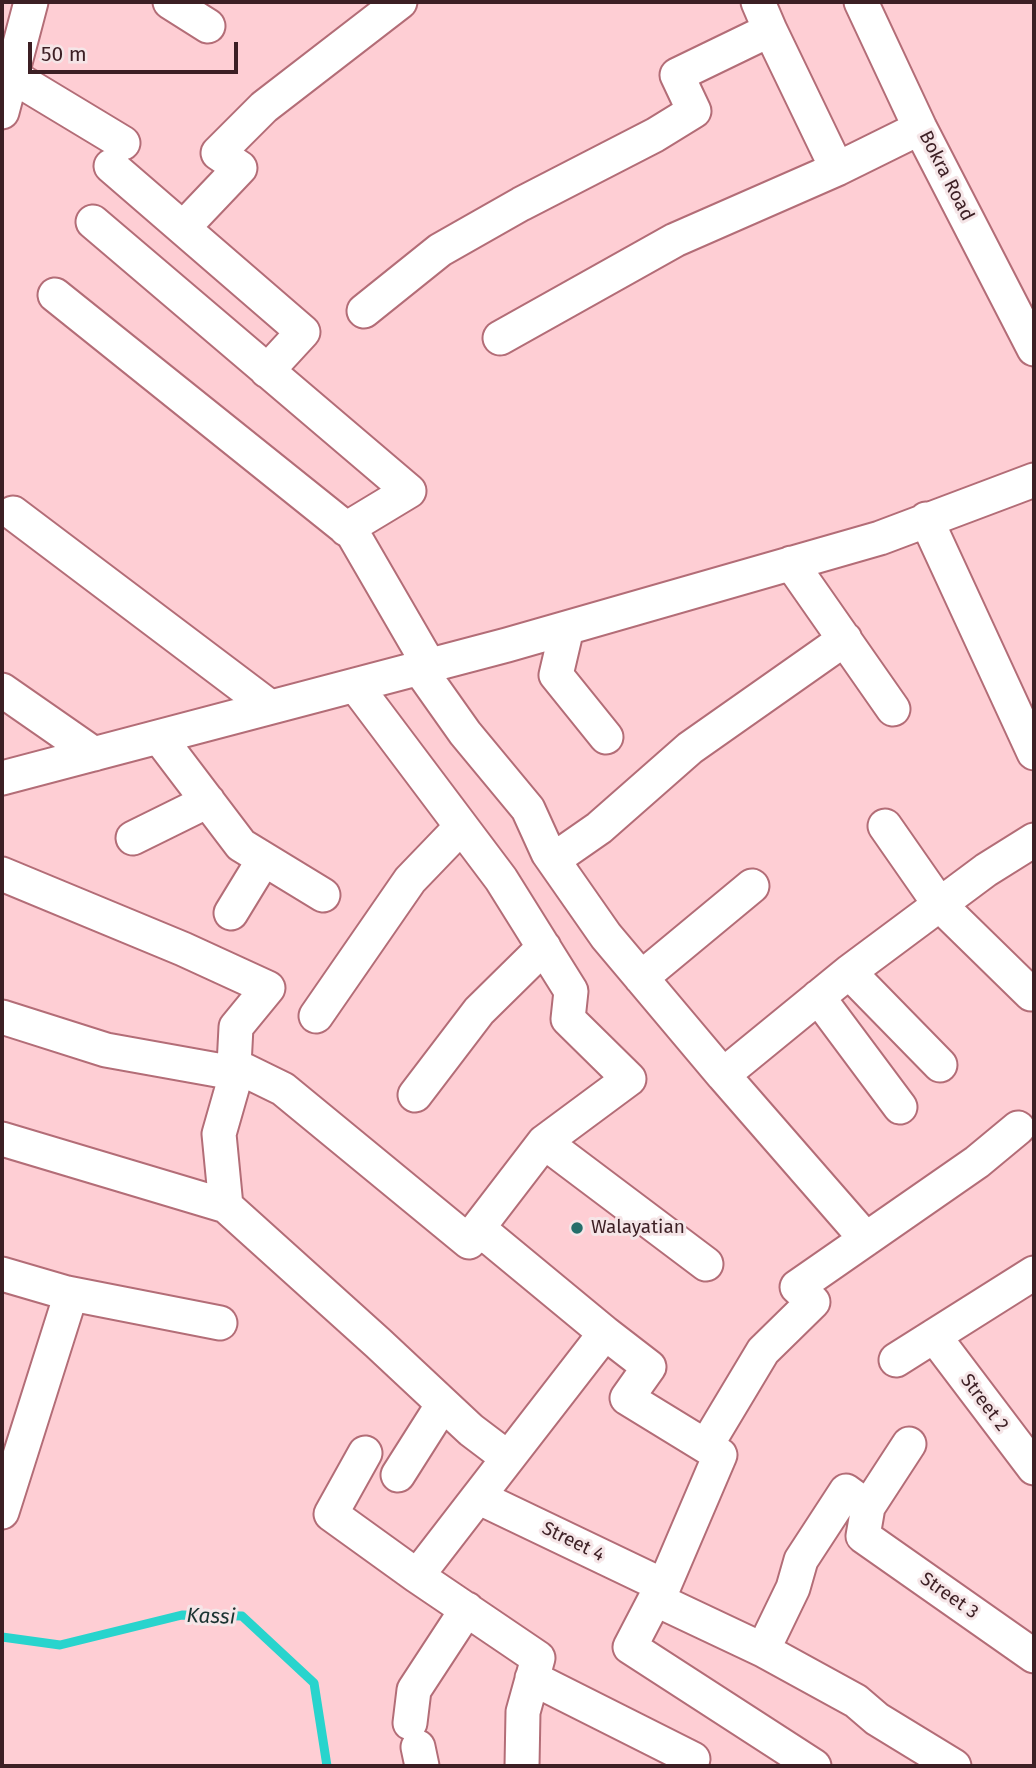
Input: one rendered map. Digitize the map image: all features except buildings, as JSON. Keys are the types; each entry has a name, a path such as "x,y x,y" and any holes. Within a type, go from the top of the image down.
{"street":[{"path":"2,112 32,2"},
{"path":"170,2 208,26"},
{"path":"183,228 240,168 218,153 264,107 400,2"},
{"name":"Bokra Road","path":"861,2 920,128 1034,349"},
{"path":"364,311 440,250 521,204 655,135 694,111 677,75 764,16 837,169"},
{"path":"12,76 117,155 183,228 303,332 267,371"},
{"path":"500,338 675,240 837,169 920,128"},
{"path":"93,222 409,491 346,528"},
{"path":"55,295 353,534 424,667 465,733 528,809 553,860 606,936 866,1239"},
{"path":"2,778 567,628 880,538 1034,480"},
{"path":"13,513 270,707"},
{"path":"926,519 1034,753"},
{"path":"791,563 893,709"},
{"path":"567,628 556,676 606,737"},
{"path":"553,860 599,828 690,748 845,639"},
{"path":"2,1017 106,1050 234,1069 284,1089 469,1242 544,1142 629,1079 568,1019 571,991 501,879 355,685"},
{"path":"2,690 94,754"},
{"path":"159,737 241,845 323,895"},
{"path":"133,838 208,801"},
{"path":"885,826 940,905 1031,994"},
{"path":"316,1016 410,880 461,827"},
{"path":"723,1075 849,972 986,870 1034,840"},
{"path":"231,914 264,859"},
{"path":"2,874 183,948 268,988 236,1027 233,1085 219,1135 226,1206"},
{"path":"641,978 752,886"},
{"path":"415,1095 479,1012 544,947"},
{"path":"849,972 940,1065"},
{"path":"818,997 900,1107"},
{"path":"706,1446 763,1352 813,1302 797,1287 977,1162 1017,1128"},
{"path":"2,1139 226,1206 471,1430 508,1458"},
{"path":"544,1142 706,1264"},
{"path":"478,1228 649,1367 627,1398 720,1455 659,1592 630,1647 814,1766"},
{"path":"896,1360 1034,1273"},
{"path":"2,1274 71,1294 220,1323"},
{"path":"2,1512 15,1420 71,1294"},
{"path":"417,1576 605,1333"},
{"name":"Street 2","path":"934,1336 1034,1468"},
{"path":"398,1475 443,1404"},
{"path":"866,1522 909,1444"},
{"path":"365,1453 331,1514 538,1658 523,1712 522,1766"},
{"name":"Street 3","path":"763,1650 793,1588 801,1560 846,1491 866,1522 1034,1656"},
{"name":"Street 4","path":"478,1497 659,1592 856,1701 877,1719 954,1766"},
{"path":"417,1745 414,1690 467,1609"},
{"path":"532,1678 693,1759 688,1766"}],"waterway":[{"name":"Kassi","path":"2,1637 60,1645 182,1615 242,1616 314,1683 327,1766"}],"place":[{"name":"Walayatian","path":"577,1228"}]}
